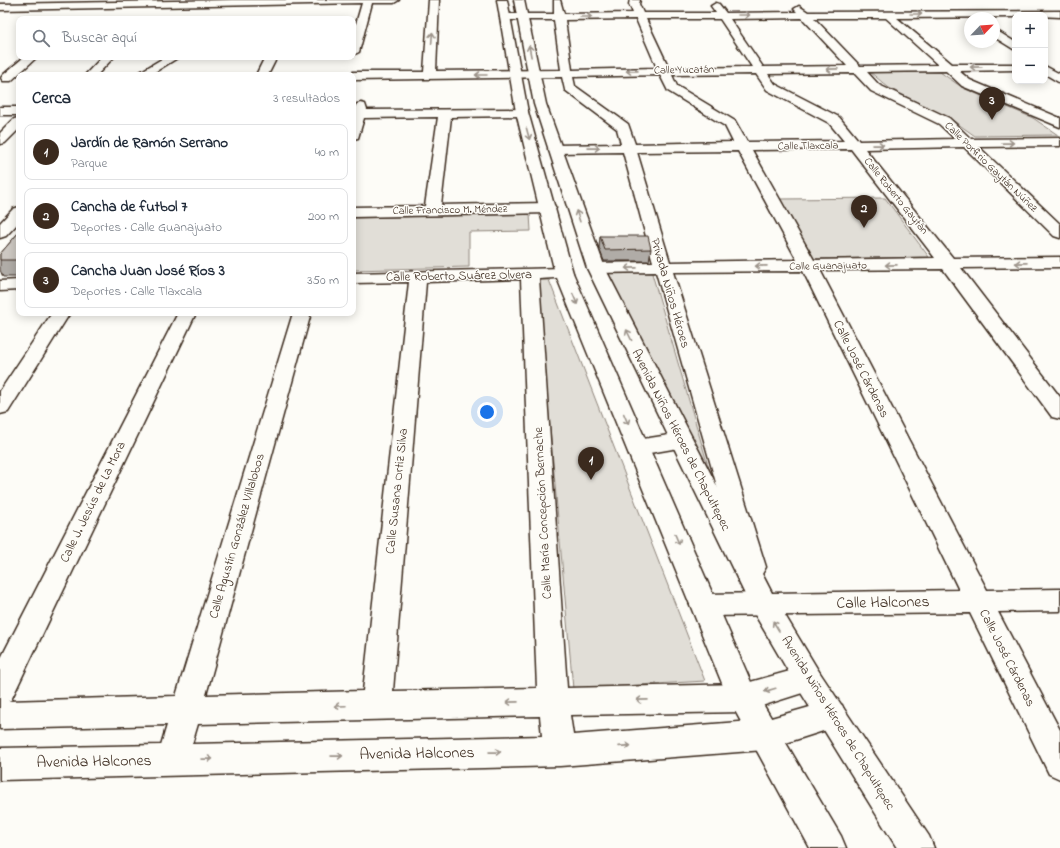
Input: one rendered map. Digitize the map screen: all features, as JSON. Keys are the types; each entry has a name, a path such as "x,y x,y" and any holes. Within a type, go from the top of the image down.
{"street":[{"path":"6,16 27,0"},
{"path":"356,42 368,0"},
{"path":"0,7 91,3 394,0"},
{"path":"430,75 434,0"},
{"name":"Calle Porfirio Gaytán Núñez","path":"796,0 794,2 804,15 875,88 944,121 1060,233"},
{"path":"294,13 300,1"},
{"path":"147,14 157,2"},
{"path":"218,14 227,2"},
{"path":"78,14 91,3"},
{"path":"954,3 966,12"},
{"name":"Calle José Cárdenas","path":"637,8 672,88 730,124 741,147 809,266 1060,763"},
{"path":"512,9 719,9 804,15 887,14 964,16"},
{"name":"Avenida Niños Héroes de Chapultepec","path":"512,9 525,73 540,104 596,268 764,605 808,679 917,848"},
{"name":"Privada Niños Héroes","path":"558,9 569,87 623,127 662,268 764,605"},
{"name":"Calle Roberto Gaytán","path":"719,9 770,87 834,120 949,264 1060,412"},
{"path":"887,14 966,83 1060,123"},
{"path":"1048,14 1060,14"},
{"path":"1000,15 1012,15"},
{"path":"1048,15 1060,22"},
{"path":"1000,36 1012,45"},
{"path":"9,78 28,60"},
{"path":"94,72 105,60"},
{"path":"146,72 168,60"},
{"path":"158,72 178,60"},
{"path":"264,72 270,60"},
{"path":"347,72 351,60"},
{"path":"1048,67 1060,66"},
{"name":"Calle Yucatán","path":"356,76 1012,67"},
{"path":"1048,69 1060,79"},
{"name":"Avenida Niños Héroes de Chapultepec","path":"525,73 521,109 564,274 705,605 742,698 829,848"},
{"path":"357,111 521,109"},
{"path":"357,111 445,114 521,109"},
{"path":"0,111 16,111"},
{"path":"432,211 445,114"},
{"path":"0,118 16,118"},
{"path":"0,140 16,125"},
{"name":"Calle Tlaxcala","path":"555,148 741,147 1060,142"},
{"name":"Calle Francisco M. Méndez","path":"356,212 548,208"},
{"path":"10,238 13,217"},
{"name":"Calle Guanajuato","path":"596,268 1060,262"},
{"name":"Calle María Concepción Bernache","path":"530,274 553,702 560,751"},
{"name":"Calle Roberto Suárez Olvera","path":"356,278 564,274"},
{"name":"Calle Susana Ortiz Silva","path":"377,704 418,277"},
{"path":"0,286 16,286"},
{"path":"0,407 59,316"},
{"name":"Calle J. Jesús de La Mora","path":"0,690 186,316"},
{"name":"Calle Agustín González Villalobos","path":"172,760 301,316"},
{"path":"638,447 682,441"},
{"name":"Calle Halcones","path":"705,605 1060,600"},
{"path":"0,715 377,704 742,698 808,679"},
{"name":"Avenida Halcones","path":"0,764 560,751 764,735 832,715"}],"shaded area":[{"path":"870,72 940,72 963,88 1033,118 1058,135 975,136 951,119 889,88"},
{"path":"885,198 929,257 812,259 780,199"},
{"path":"530,214 531,231 469,232 469,267 356,270 356,218"},
{"path":"651,270 711,476 606,271"},
{"path":"537,280 549,280 705,681 573,689"}],"building":[{"path":"16,235 16,260 0,260 0,254"},
{"path":"600,236 648,236 651,249 605,250"}],"place":[{"name":"Cancha Juan José Ríos 3","path":"992,120"},
{"name":"Cancha de futbol 7","path":"864,228"},
{"name":"Jardín de Ramón Serrano","path":"591,480"}]}
